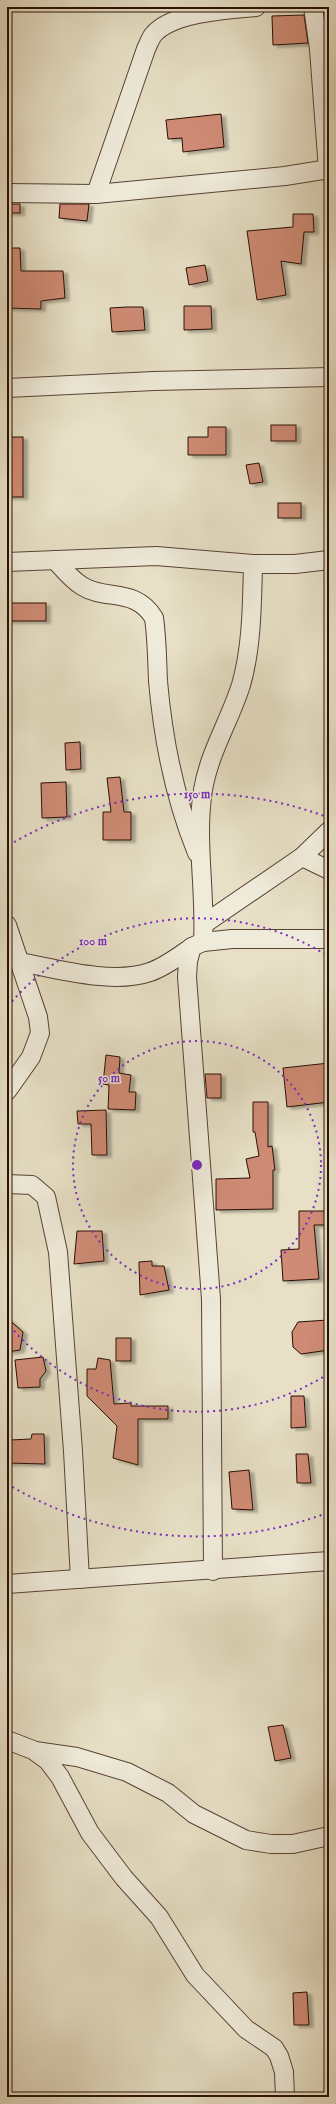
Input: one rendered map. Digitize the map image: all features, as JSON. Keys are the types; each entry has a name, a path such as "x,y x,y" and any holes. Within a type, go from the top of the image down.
{"street":[{"path":"96,194 146,49 153,35 165,25 187,17 256,7"},
{"path":"7,193 96,194 285,176 329,170 319,49 313,7"},
{"path":"7,388 154,381 329,377"},
{"path":"7,562 156,556 253,564 295,564 329,560"},
{"path":"55,560 83,587 125,597 141,603 148,609 154,618 159,690 173,776 187,828 202,865"},
{"path":"213,1571 211,1299 187,978 188,961 198,945 204,924 200,822 203,791 214,751 241,684 252,602 253,564"},
{"path":"204,924 302,857 329,831"},
{"path":"302,857 329,870"},
{"path":"7,925 14,953 38,1017 40,1033 31,1057 7,1091"},
{"path":"14,953 101,976 129,976 150,972 198,945 232,939 329,939"},
{"path":"7,1184 32,1185 46,1198 58,1252 73,1451 80,1579"},
{"path":"7,1584 213,1571 329,1561"},
{"path":"7,1740 33,1750 77,1757 127,1772 168,1793 194,1814 246,1840 271,1844 293,1844 329,1836"},
{"path":"33,1750 48,1761 60,1777 87,1828 124,1878 159,1917 195,1975 246,2029 274,2048 279,2056 284,2072 285,2097"}],"building":[{"path":"304,15 308,43 273,45 272,16"},
{"path":"221,114 224,147 183,152 182,138 168,139 166,120"},
{"path":"7,204 20,204 20,213 7,213"},
{"path":"60,204 89,204 87,221 59,218"},
{"path":"293,214 313,214 314,232 304,232 301,264 281,261 286,295 257,300 247,231 293,227"},
{"path":"7,248 20,248 21,271 63,271 65,298 41,301 41,309 7,308"},
{"path":"205,265 208,281 189,285 186,268"},
{"path":"184,306 211,306 212,329 184,330"},
{"path":"143,307 145,330 112,332 110,308"},
{"path":"271,425 296,425 296,441 271,441"},
{"path":"208,427 226,427 226,455 188,455 188,437 208,437"},
{"path":"7,437 23,437 23,497 7,497"},
{"path":"259,463 263,482 250,484 246,465"},
{"path":"278,503 301,503 301,518 278,518"},
{"path":"7,603 46,603 46,621 7,621"},
{"path":"80,742 81,769 66,770 65,743"},
{"path":"120,777 124,812 131,812 131,840 103,840 103,812 111,812 107,778"},
{"path":"66,782 67,817 42,818 41,783"},
{"path":"106,1055 120,1057 119,1073 131,1075 129,1092 136,1092 135,1110 108,1109 109,1085 103,1084"},
{"path":"329,1063 329,1102 287,1107 283,1068"},
{"path":"205,1074 221,1074 221,1098 207,1098"},
{"path":"253,1102 268,1102 268,1147 272,1146 275,1170 273,1170 273,1209 216,1210 216,1179 250,1178 246,1159 259,1156 255,1132 253,1132"},
{"path":"106,1110 107,1155 92,1155 91,1124 78,1124 77,1111"},
{"path":"299,1211 329,1211 329,1225 314,1225 319,1279 283,1281 281,1250 299,1249"},
{"path":"77,1231 102,1231 104,1261 74,1264"},
{"path":"152,1261 152,1266 164,1266 169,1290 140,1295 139,1262"},
{"path":"7,1318 23,1332 20,1350 7,1352"},
{"path":"328,1320 329,1350 301,1354 293,1347 292,1332 298,1322"},
{"path":"116,1338 131,1338 131,1361 116,1361"},
{"path":"43,1357 46,1371 40,1379 40,1387 18,1388 15,1360"},
{"path":"98,1358 110,1360 114,1404 131,1403 131,1406 168,1406 168,1419 138,1419 138,1465 113,1458 117,1426 87,1396 87,1369 96,1369"},
{"path":"291,1396 304,1396 306,1427 291,1428"},
{"path":"32,1434 44,1434 45,1464 7,1463 7,1449 10,1449 10,1440 31,1439"},
{"path":"296,1454 308,1454 311,1483 297,1483"},
{"path":"249,1470 253,1510 232,1509 229,1472"},
{"path":"283,1725 291,1758 275,1761 268,1727"},
{"path":"307,1992 309,2025 294,2025 293,1993"}]}
